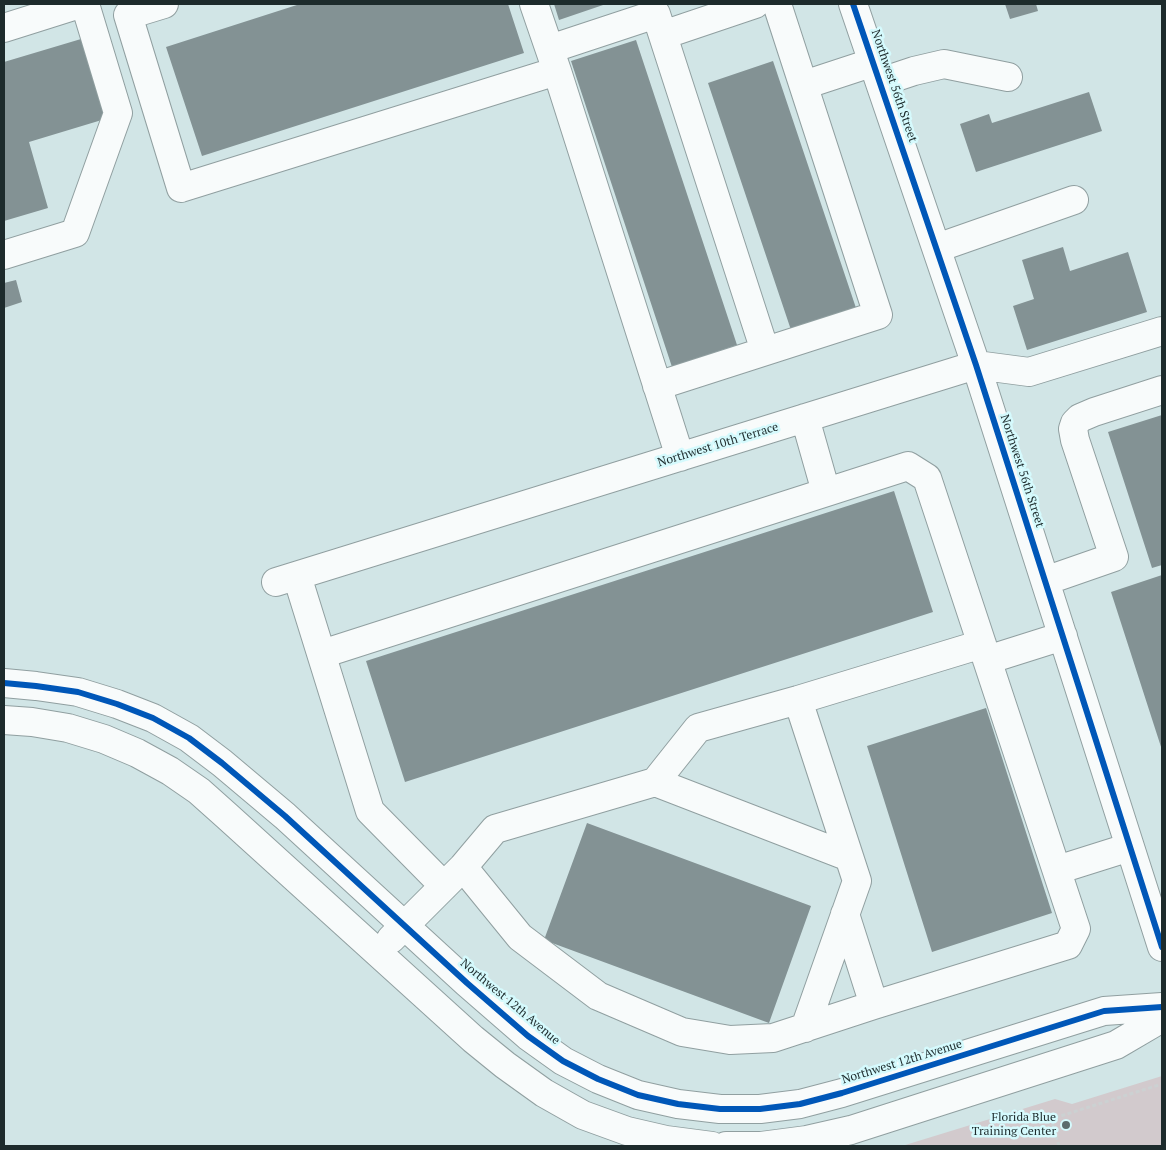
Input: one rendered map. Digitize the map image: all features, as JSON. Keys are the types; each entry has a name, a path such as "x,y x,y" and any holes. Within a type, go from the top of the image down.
{"street":[{"path":"4,28 80,4"},
{"path":"4,255 75,233 118,113 85,4"},
{"path":"164,4 128,16 181,188 554,60 656,14 765,351"},
{"path":"534,4 554,60 680,457"},
{"path":"663,35 755,4"},
{"path":"657,386 878,315 777,4"},
{"name":"Northwest 56th Street","path":"853,4 976,365 1162,947"},
{"path":"804,85 877,72 914,71 944,64 1008,77"},
{"path":"937,248 1074,200"},
{"name":"Northwest 10th Terrace","path":"322,654 286,579 976,365 1029,372 1162,331"},
{"path":"1046,581 1114,557 1075,440 1073,429 1075,423 1094,412 1162,390"},
{"path":"805,418 826,492"},
{"path":"908,466 927,478 984,652 1076,930 1068,945 773,1038 730,1040 682,1032 598,996 520,938 453,877 370,811 322,654 908,466"},
{"path":"378,952 453,877 495,828 654,782 698,728 984,652 1063,636"},
{"name":"Northwest 12th Avenue","path":"4,683 36,686 85,695 117,704 153,718 189,738 222,762 285,816 466,983 528,1036 563,1060 598,1080 638,1095 678,1104 711,1108 760,1109 800,1104 842,1093 1104,1011 1162,1007"},
{"path":"798,700 857,881 805,1028"},
{"path":"4,720 68,728 95,736 137,753 170,771 199,791 473,1039 544,1093 583,1115 626,1131 666,1140 712,1146"},
{"path":"654,782 849,857"},
{"path":"1057,870 1130,847"},
{"path":"845,914 874,1005"},
{"path":"726,1146 761,1146 798,1141 851,1130 1116,1045 1162,1018"}],"path":[{"path":"1059,1146 1051,1120 1162,1084"}],"shaded area":[{"name":"Florida Blue Training Center","path":"1162,1076 1162,1146 902,1146 1055,1099 1072,1104"}],"building":[{"path":"300,4 508,4 524,53 202,156 166,47"},
{"path":"554,4 606,4 559,20"},
{"path":"1005,4 1036,4 1038,11 1010,19"},
{"path":"81,39 105,119 29,142 48,208 4,221 4,62"},
{"path":"636,40 737,345 672,367 571,61"},
{"path":"773,61 856,308 791,330 708,83"},
{"path":"1089,92 1102,131 976,172 960,124 989,114 992,123"},
{"path":"1063,247 1070,271 1128,252 1147,312 1027,350 1013,306 1034,299 1022,260"},
{"path":"16,280 22,302 4,308 4,283"},
{"path":"1162,415 1162,565 1152,568 1108,432"},
{"path":"894,491 933,612 405,782 366,661"},
{"path":"1162,575 1162,750 1111,592"},
{"path":"986,708 1052,913 932,952 867,746"},
{"path":"587,823 811,906 769,1023 544,940"}],"cycle path":[{"path":"853,4 976,365 1162,947"},
{"path":"4,683 78,692 153,718 189,738 285,816 467,983 528,1036 563,1061 598,1079 638,1095 678,1104 720,1109 760,1109 800,1104 842,1093 1104,1011 1162,1007"}],"place":[{"name":"Florida Blue Training Center","path":"1066,1125"}]}
